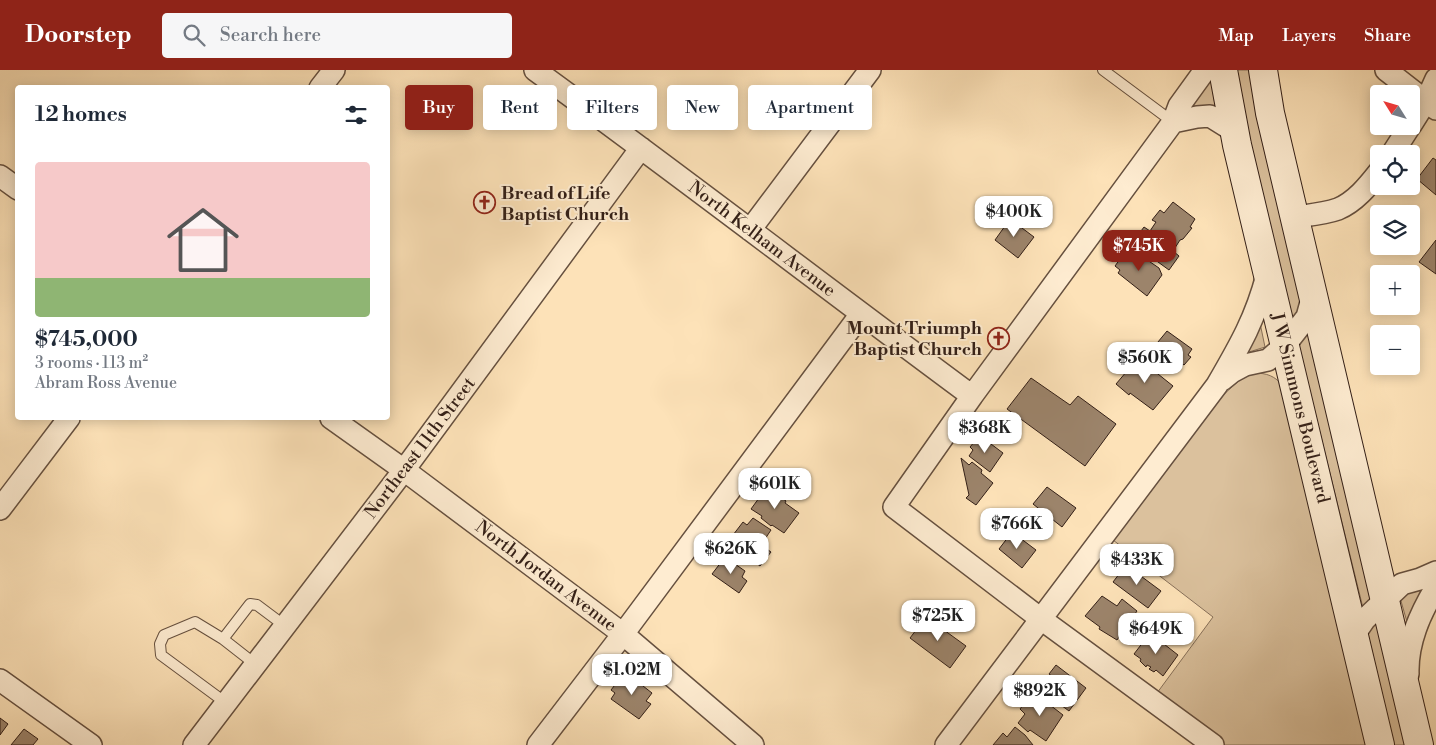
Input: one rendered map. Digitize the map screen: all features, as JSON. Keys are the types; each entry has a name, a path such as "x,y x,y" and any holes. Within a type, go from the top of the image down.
{"main road":[{"name":"J W Simmons Boulevard","path":"1223,70 1234,131 1267,274 1380,745"},
{"path":"1263,70 1270,113 1294,217 1419,745"}],"street":[{"path":"322,85 334,70"},
{"name":"North Kelham Avenue","path":"536,70 972,396"},
{"path":"750,230 870,70"},
{"path":"1205,70 1179,106 1173,122 972,396 894,506 1041,619 1213,745"},
{"path":"1386,70 1431,105"},
{"path":"1420,117 1431,105 1436,78"},
{"path":"1173,122 1210,116 1234,131"},
{"name":"Northeast 11th Street","path":"194,745 404,470 641,148"},
{"path":"0,176 15,187"},
{"path":"1294,217 1331,211 1343,206 1358,196 1370,182"},
{"path":"946,745 1216,385 1251,324 1262,297 1267,274"},
{"path":"1216,385 1238,368 1268,360 1285,345 1307,316 1313,295"},
{"path":"538,745 623,634 860,314"},
{"path":"0,509 67,420"},
{"name":"North Jordan Avenue","path":"334,420 404,470 623,634 753,745"},
{"path":"1354,635 1365,619 1402,584 1436,572"},
{"path":"1408,696 1408,658 1412,637 1436,587"},
{"path":"0,680 91,745"}],"lane":[{"path":"1103,70 1173,122"},
{"path":"223,639 250,604 257,605 285,626"},
{"path":"226,703 161,656 160,644 164,635 195,622 223,639 256,664"}],"shaded area":[{"path":"1235,70 1254,70 1307,307 1293,320 1285,295 1234,79"},
{"path":"1211,79 1215,105 1189,112 1185,107"},
{"path":"1260,323 1265,347 1249,352 1247,350"},
{"path":"1305,333 1312,335 1375,596 1363,608 1299,347"},
{"path":"1254,373 1270,376 1283,386 1369,745 1225,745 1157,693 1213,617 1113,540 1223,395 1240,380"},
{"path":"1422,589 1425,590 1409,624 1401,601 1407,594"},
{"path":"1378,620 1411,745 1394,745 1368,634 1372,623"}],"building":[{"path":"1433,158 1436,160 1436,195 1420,182 1420,175"},
{"path":"1173,202 1195,219 1190,227 1192,228 1180,240 1173,251 1179,256 1169,270 1132,243 1144,227 1150,231 1156,222 1152,220 1160,210 1164,213"},
{"path":"1010,219 1034,237 1018,258 995,240"},
{"path":"1436,240 1436,274 1419,262"},
{"path":"1126,251 1131,255 1134,251 1159,268 1162,275 1147,296 1118,273 1120,270 1115,266"},
{"path":"1167,331 1192,349 1188,355 1191,357 1184,365 1181,363 1178,367 1153,348"},
{"path":"1138,358 1173,386 1153,410 1130,393 1129,395 1116,384"},
{"path":"1031,378 1070,405 1078,396 1116,424 1085,466 1007,409"},
{"path":"983,438 1003,453 990,472 969,456 973,450 970,447 975,441 979,443"},
{"path":"961,458 969,465 972,462 993,483 976,505 966,498 969,495"},
{"path":"767,487 799,513 784,533 771,526 761,518 762,516 751,509"},
{"path":"1047,487 1076,508 1062,527 1033,504"},
{"path":"753,518 771,530 761,545 771,552 760,566 734,546 739,540 733,535 743,522 747,525"},
{"path":"1012,532 1036,550 1022,568 999,549"},
{"path":"725,557 745,571 742,577 747,581 739,593 712,574"},
{"path":"1126,565 1161,591 1148,608 1113,582"},
{"path":"1102,596 1117,606 1122,599 1137,611 1117,640 1099,629 1100,627 1085,616"},
{"path":"926,617 966,646 950,668 910,638"},
{"path":"1150,633 1178,655 1163,676 1156,670 1154,672 1149,669 1151,667 1147,665 1146,667 1140,661 1141,659 1134,654"},
{"path":"1056,665 1086,688 1069,711 1046,694 1054,684 1051,681 1053,677 1049,674"},
{"path":"629,675 652,693 646,701 651,704 639,719 611,699 615,693 611,690 621,677 625,680"},
{"path":"1040,694 1063,715 1046,741 1030,730 1028,732 1018,723 1025,714 1020,709 1027,700 1033,704"},
{"path":"0,718 8,724 0,735"},
{"path":"1015,727 1033,745 993,745 1003,733 1007,737"},
{"path":"24,729 38,739 33,745 11,745"}],"place":[{"name":"Bread of Life Baptist Church","path":"485,203"},
{"name":"Mount Triumph Baptist Church","path":"998,338"}]}
